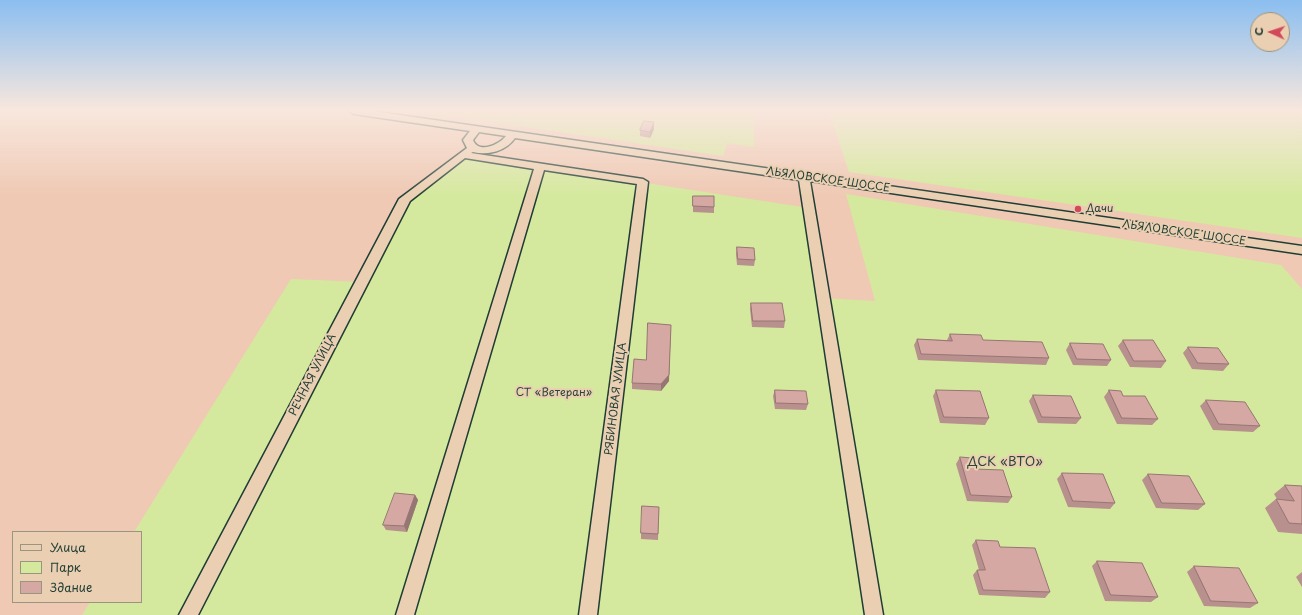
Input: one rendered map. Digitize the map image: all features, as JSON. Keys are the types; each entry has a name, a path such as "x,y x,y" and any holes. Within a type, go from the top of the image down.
{"street":[{"path":"468,140 468,151"},
{"path":"468,151 498,148 509,140"},
{"name":"ЛЬЯЛОВСКОЕ ШОССЕ","path":"552,140 1302,250"},
{"path":"405,615 540,167 468,151"},
{"name":"РЕЧНАЯ УЛИЦА","path":"188,615 405,199 468,151"},
{"name":"РЯБИНОВАЯ УЛИЦА","path":"540,167 643,182 588,615"},
{"path":"804,177 874,615"}],"green space":[{"path":"613,140 754,140 754,147 727,143 723,156"},
{"path":"838,140 1302,140 1302,238 849,172"},
{"name":"СТ «Ветеран»","path":"463,155 809,208 824,298 875,301 846,194 1281,265 1302,289 1302,615 82,615 89,603 142,603 142,531 135,531 291,279 361,282 405,199"}],"building":[{"path":"693,196 714,196 714,207 693,206"},
{"path":"737,247 754,248 755,260 738,259"},
{"path":"751,303 782,303 785,321 753,321"},
{"path":"648,323 671,325 669,375 661,384 632,383 634,359 646,360"},
{"path":"950,334 981,335 983,340 1042,342 1049,358 921,354 917,339 952,341"},
{"path":"1123,340 1153,340 1166,361 1134,361"},
{"path":"1070,343 1103,344 1111,360 1077,359"},
{"path":"1188,347 1218,348 1229,364 1198,363"},
{"path":"775,390 806,391 808,404 776,403"},
{"path":"936,390 980,391 989,418 944,417"},
{"path":"1109,390 1121,391 1123,396 1145,396 1158,419 1122,418"},
{"path":"1033,395 1071,396 1081,418 1042,417"},
{"path":"1206,400 1245,402 1260,426 1219,424"},
{"path":"960,457 972,458 975,469 1003,470 1012,497 971,495"},
{"path":"1062,473 1103,474 1115,503 1073,501"},
{"path":"1148,474 1189,476 1205,504 1162,503"},
{"path":"1285,485 1302,486 1302,524 1289,523 1276,499 1294,501"},
{"path":"395,493 415,495 404,526 383,525"},
{"path":"642,506 659,507 658,534 641,533"},
{"path":"976,540 998,541 1000,547 1035,548 1050,592 983,590 977,570 985,570"},
{"path":"1097,561 1142,563 1158,597 1111,595"},
{"path":"1194,566 1239,568 1258,603 1211,601"}],"place":[{"name":"Дачи","path":"1078,209"}],"park label":[{"name":"ДСК «ВТО»","path":"1005,462"}]}
